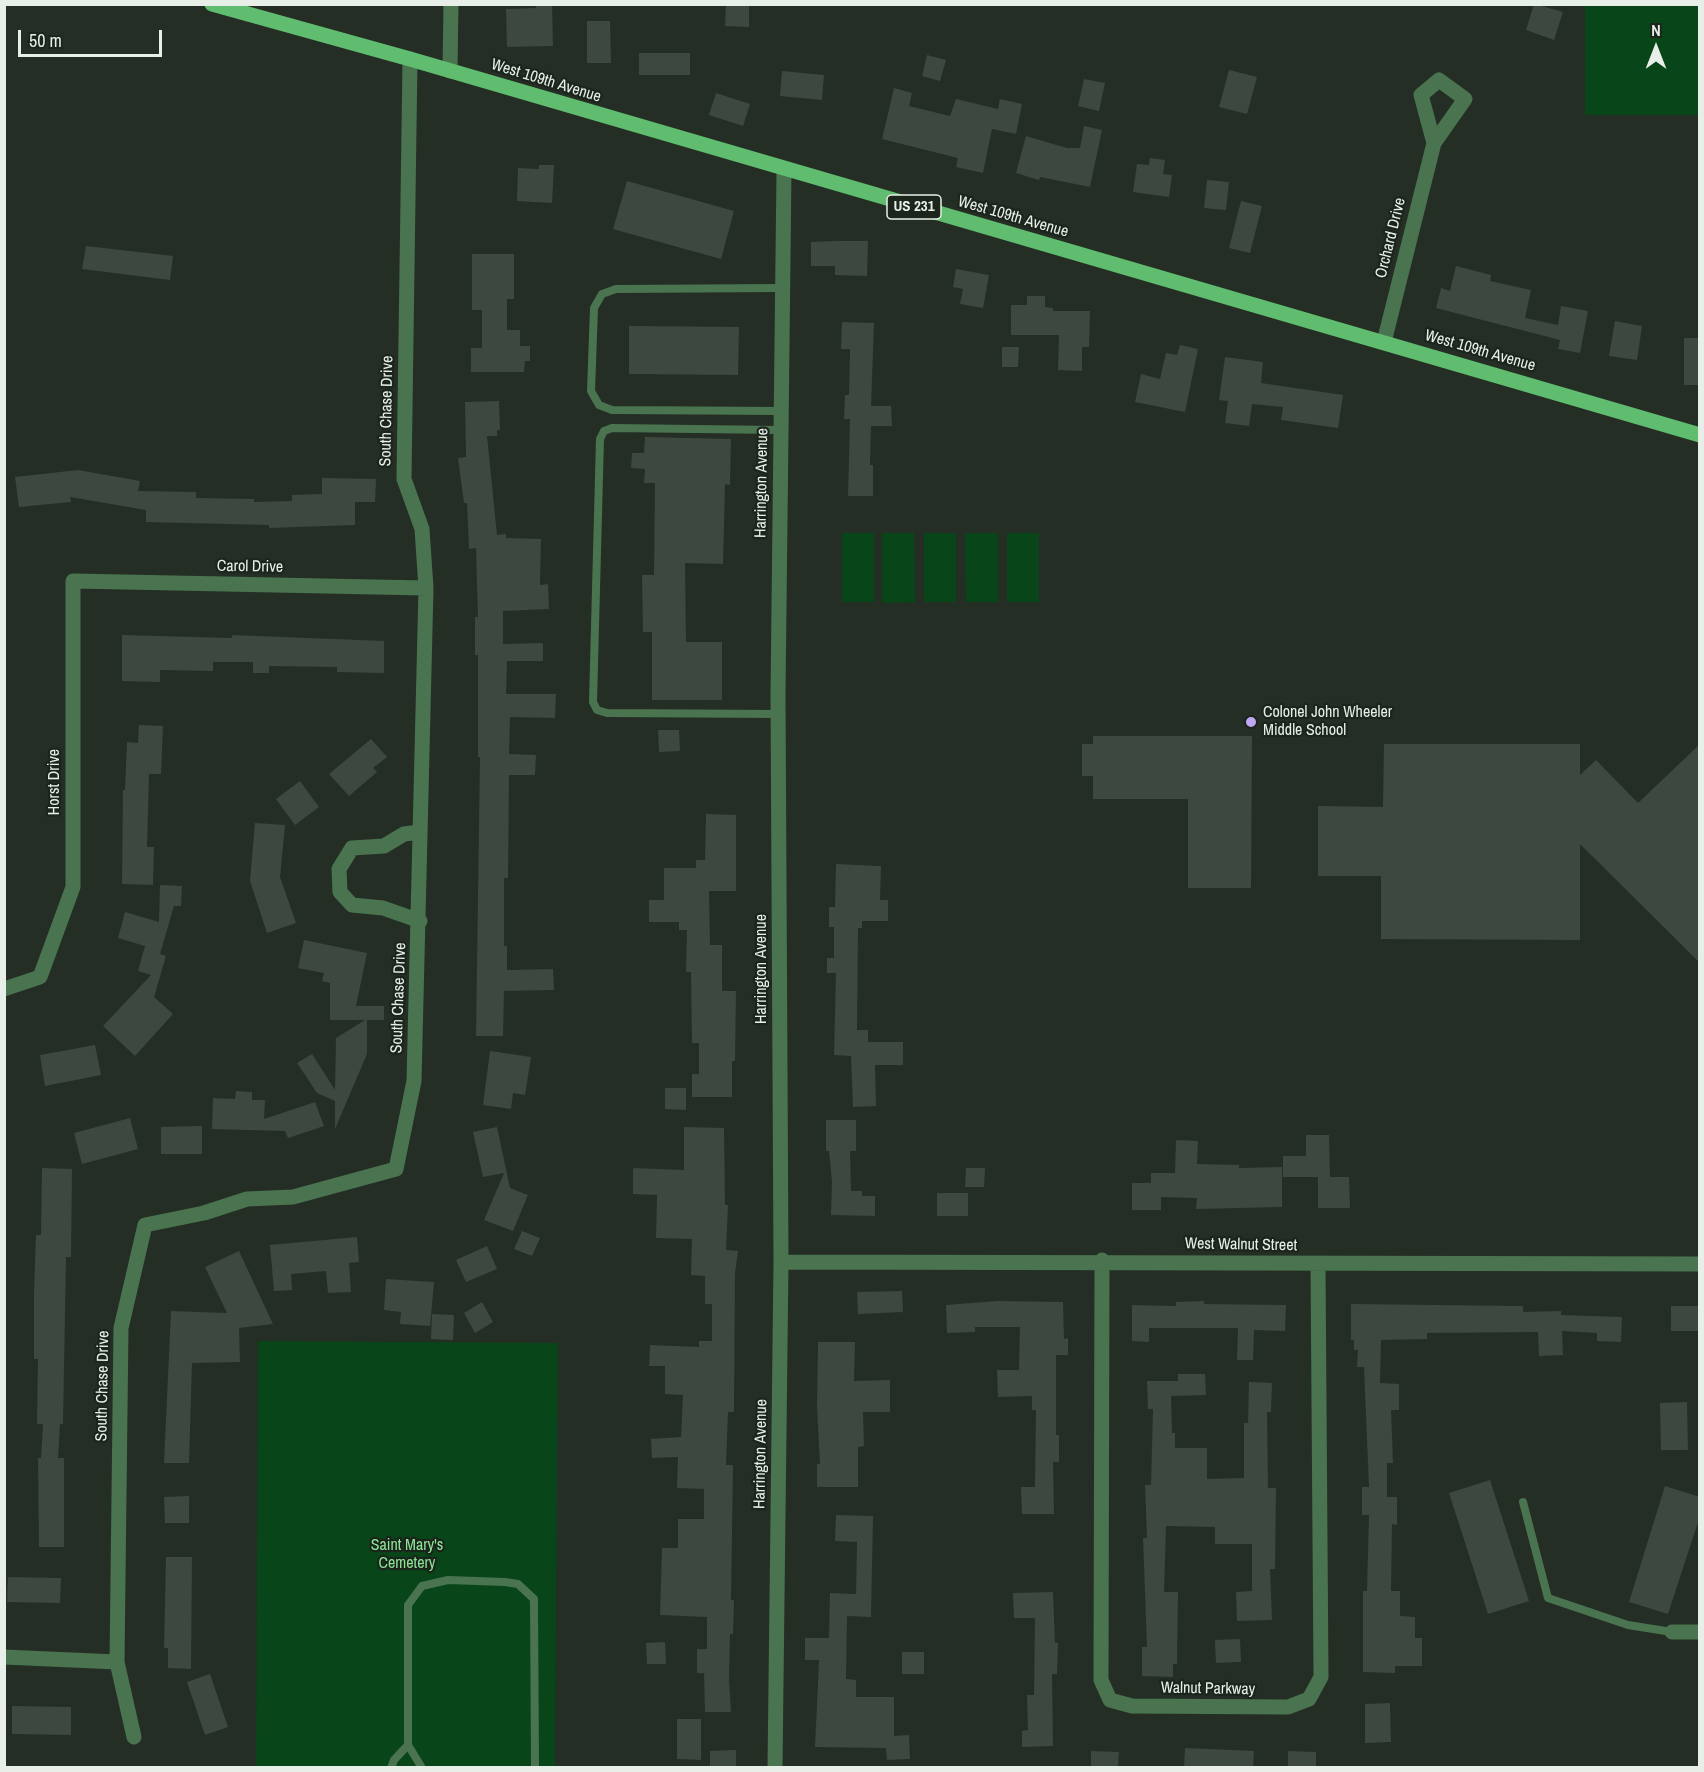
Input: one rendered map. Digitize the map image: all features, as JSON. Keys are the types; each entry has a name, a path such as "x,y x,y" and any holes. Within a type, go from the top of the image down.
{"main road":[{"name":"West 109th Avenue","path":"212,4 410,59 784,170 1700,435"}],"street":[{"path":"450,71 451,4"},
{"name":"South Chase Drive","path":"134,1737 117,1662 121,1328 145,1225 204,1213 247,1199 293,1197 396,1169 414,1081 420,921 419,832 426,588 422,529 404,479 410,59"},
{"name":"Orchard Drive","path":"1384,342 1434,143"},
{"name":"Harrington Avenue","path":"775,1767 782,1262 778,714 784,170"},
{"name":"Carol Drive","path":"73,581 426,588"},
{"name":"Horst Drive","path":"4,989 40,977 73,887 73,581"},
{"name":"South Chase Drive","path":"419,832 404,834 384,846 352,848 339,869 340,892 352,905 382,908 420,921"},
{"name":"West Walnut Street","path":"782,1262 1102,1260 1318,1264 1700,1264"},
{"name":"Walnut Parkway","path":"1102,1260 1101,1680 1110,1700 1132,1706 1288,1707 1309,1699 1321,1677 1318,1264"},
{"path":"1672,1632 1700,1632"},
{"path":"4,1658 117,1662"}],"lane":[{"path":"781,411 612,410 599,405 591,391 594,308 602,294 616,290 782,288"},
{"path":"778,714 607,713 597,710 593,702 600,439 604,431 612,428 781,430"},
{"path":"1523,1502 1548,1598 1628,1625 1672,1632"},
{"path":"422,1767 408,1745 406,1622 408,1605 415,1594 422,1586 441,1581 505,1581 518,1584 534,1599 536,1608 535,1767"},
{"path":"392,1767 394,1760 408,1745"}],"green space":[{"path":"1585,5 1699,5 1699,115 1585,115"},
{"path":"842,533 874,533 874,602 842,602"},
{"path":"882,533 914,533 915,602 882,603"},
{"path":"924,533 956,533 956,602 924,602"},
{"path":"965,533 998,533 998,602 966,602"},
{"path":"1007,533 1039,533 1039,602 1007,602"},
{"name":"Saint Mary's Cemetery","path":"258,1341 558,1343 555,1767 256,1768"}],"building":[{"path":"536,4 552,4 553,46 507,47 506,9 536,8"},
{"path":"726,4 749,4 749,27 725,26"},
{"path":"1534,4 1563,12 1554,40 1526,30"},
{"path":"587,21 610,21 611,63 587,63"},
{"path":"639,53 690,53 690,75 639,75"},
{"path":"927,55 946,60 940,81 922,76"},
{"path":"1229,70 1257,77 1247,114 1219,107"},
{"path":"782,71 824,75 822,100 780,96"},
{"path":"1084,79 1105,83 1099,111 1078,106"},
{"path":"894,88 912,93 909,106 950,116 956,99 998,109 1000,99 1022,104 1016,134 992,129 983,173 956,167 958,158 882,139"},
{"path":"716,93 750,104 743,126 709,115"},
{"path":"1084,126 1102,130 1090,187 1040,177 1039,180 1016,173 1026,136 1067,148 1080,148"},
{"path":"1150,158 1165,160 1163,174 1172,175 1169,197 1133,192 1137,164 1149,165"},
{"path":"539,165 554,165 552,203 517,201 518,168 539,169"},
{"path":"1207,180 1229,182 1226,210 1204,208"},
{"path":"627,181 734,211 721,259 613,229"},
{"path":"1241,201 1262,206 1250,253 1229,248"},
{"path":"868,241 867,276 835,275 835,266 811,266 811,242"},
{"path":"86,246 173,256 170,280 82,269"},
{"path":"472,254 514,254 514,299 507,299 507,330 520,330 520,346 530,346 530,361 525,361 524,372 471,372 471,348 482,348 482,310 472,310"},
{"path":"1456,266 1491,275 1490,281 1531,290 1525,318 1558,325 1561,306 1588,311 1580,353 1558,349 1560,340 1436,308 1441,288 1450,291"},
{"path":"956,269 989,275 983,308 960,304 963,289 953,287"},
{"path":"1027,296 1045,296 1045,307 1053,308 1053,311 1090,311 1089,347 1082,347 1082,371 1058,370 1059,335 1011,335 1011,305 1027,305"},
{"path":"1615,321 1642,326 1637,360 1609,356"},
{"path":"842,322 874,323 871,406 891,406 892,426 871,426 870,465 873,465 873,496 848,496 850,419 844,419 845,395 849,395 850,349 841,349"},
{"path":"629,326 739,327 738,375 629,374"},
{"path":"1684,338 1700,338 1700,385 1684,385"},
{"path":"1180,345 1198,349 1185,412 1135,402 1141,374 1160,379 1166,353 1177,355"},
{"path":"1002,347 1019,347 1018,367 1002,367"},
{"path":"1225,357 1263,362 1261,383 1343,395 1338,428 1281,420 1283,407 1252,404 1249,426 1225,423 1228,401 1219,400"},
{"path":"499,401 500,430 497,430 497,436 487,436 497,535 506,534 506,538 541,539 540,585 548,584 549,609 503,611 503,644 543,643 543,661 507,661 506,694 556,694 555,718 510,717 509,754 536,755 535,775 509,775 508,878 504,878 504,946 507,946 507,970 553,969 554,990 504,991 503,1036 476,1036 480,757 478,757 478,655 475,655 475,617 478,617 476,548 469,549 467,503 464,503 458,458 466,457 465,402"},
{"path":"645,437 731,439 730,485 725,484 723,564 685,563 686,642 722,642 722,700 652,700 652,632 643,632 642,575 654,575 655,483 644,483 645,469 631,468 632,453 644,453"},
{"path":"78,470 140,481 138,491 196,492 196,498 254,499 254,502 292,501 292,495 322,494 322,478 376,479 375,502 355,502 355,525 269,528 269,525 146,522 146,510 70,497 71,502 19,507 15,477"},
{"path":"122,635 232,638 232,635 384,641 384,673 337,672 337,667 269,666 269,673 253,673 253,662 213,662 213,671 160,670 160,682 122,681"},
{"path":"139,725 163,726 161,774 149,774 147,847 154,847 153,885 122,884 123,790 125,790 127,742 138,743"},
{"path":"658,730 679,730 680,751 659,752"},
{"path":"1093,736 1252,736 1251,888 1188,888 1188,799 1093,799 1093,776 1082,776 1082,744 1093,744"},
{"path":"371,739 387,757 373,768 377,772 349,796 329,774"},
{"path":"1384,744 1580,744 1580,775 1596,760 1638,803 1700,744 1700,963 1580,844 1580,940 1381,939 1381,876 1318,876 1318,806 1383,807"},
{"path":"300,781 319,807 295,825 276,799"},
{"path":"706,814 736,815 736,891 709,891 710,945 722,945 722,991 736,991 732,1097 692,1097 692,1074 699,1074 699,1043 692,1043 691,972 686,972 687,930 679,930 679,922 649,922 649,900 664,900 664,868 696,868 696,860 705,860"},
{"path":"255,823 285,825 280,877 296,923 267,933 250,881"},
{"path":"836,864 881,866 880,900 888,900 888,921 862,921 862,928 858,928 857,1030 868,1030 868,1042 903,1042 903,1065 875,1065 876,1106 853,1107 851,1056 834,1055 836,973 827,973 827,958 834,958 834,927 829,927 829,907 835,907"},
{"path":"160,885 182,886 181,906 174,906 160,954 166,956 154,997 173,1014 135,1056 103,1026 151,975 138,971 145,946 118,938 125,912 159,922"},
{"path":"304,940 367,953 356,1006 384,1006 384,1020 367,1020 367,1054 335,1129 335,1101 317,1093 297,1063 312,1054 335,1090 336,1038 365,1020 330,1020 330,983 322,981 324,973 298,968"},
{"path":"95,1045 101,1075 45,1086 40,1055"},
{"path":"490,1051 531,1057 525,1095 513,1093 511,1109 483,1105"},
{"path":"665,1088 686,1088 686,1110 665,1109"},
{"path":"236,1091 252,1092 252,1100 265,1100 264,1119 315,1102 324,1126 288,1138 285,1131 212,1129 213,1098 235,1099"},
{"path":"130,1118 138,1149 82,1164 74,1133"},
{"path":"826,1120 856,1120 856,1151 850,1151 851,1191 862,1191 862,1196 875,1196 875,1216 831,1215 832,1181 829,1151 826,1151"},
{"path":"202,1126 202,1154 161,1154 161,1127"},
{"path":"497,1127 510,1188 528,1195 513,1231 484,1220 504,1173 483,1177 473,1132"},
{"path":"684,1127 724,1128 725,1205 728,1205 726,1250 738,1251 735,1273 734,1412 728,1412 726,1465 733,1465 731,1600 734,1600 733,1634 730,1634 729,1679 731,1712 705,1712 704,1673 697,1673 697,1649 707,1649 707,1617 660,1615 662,1548 678,1548 678,1519 704,1519 704,1489 677,1488 678,1457 652,1458 651,1439 681,1437 683,1395 665,1394 665,1366 649,1366 650,1345 699,1347 699,1341 712,1341 712,1304 705,1304 705,1276 691,1275 692,1239 656,1238 657,1195 633,1194 633,1168 684,1170"},
{"path":"1306,1135 1329,1135 1330,1177 1349,1177 1350,1208 1318,1208 1318,1177 1283,1177 1283,1156 1306,1156"},
{"path":"1176,1140 1198,1141 1197,1164 1239,1165 1239,1168 1282,1167 1282,1207 1196,1209 1197,1198 1161,1197 1161,1210 1132,1210 1132,1183 1151,1183 1151,1173 1175,1173"},
{"path":"42,1168 72,1169 71,1257 66,1257 63,1424 60,1424 58,1458 64,1458 64,1547 39,1547 38,1458 41,1458 43,1424 37,1424 38,1359 34,1359 34,1292 36,1235 41,1235"},
{"path":"966,1168 985,1168 984,1187 965,1187"},
{"path":"937,1193 968,1193 968,1216 937,1216"},
{"path":"522,1231 540,1238 532,1256 514,1249"},
{"path":"357,1237 359,1262 349,1263 351,1292 328,1293 326,1271 291,1274 292,1290 274,1291 270,1245"},
{"path":"487,1246 497,1269 466,1282 456,1260"},
{"path":"239,1251 273,1324 239,1328 240,1362 192,1363 189,1463 164,1463 171,1311 227,1313 205,1267"},
{"path":"386,1279 434,1282 430,1326 400,1324 401,1312 384,1310"},
{"path":"902,1291 903,1312 858,1314 857,1292"},
{"path":"998,1301 1063,1302 1064,1339 1068,1338 1068,1355 1056,1355 1056,1435 1059,1435 1059,1462 1053,1462 1054,1514 1022,1514 1021,1487 1035,1487 1036,1410 1032,1410 1032,1396 998,1397 997,1370 1019,1370 1020,1327 975,1327 975,1332 947,1333 946,1305"},
{"path":"1204,1301 1204,1304 1286,1305 1285,1331 1254,1330 1253,1360 1237,1360 1238,1328 1149,1328 1149,1342 1132,1341 1132,1305 1176,1306 1176,1302"},
{"path":"482,1302 493,1322 475,1333 464,1313"},
{"path":"1351,1304 1523,1306 1523,1312 1561,1311 1561,1315 1622,1317 1621,1342 1597,1341 1597,1333 1562,1331 1563,1355 1539,1356 1538,1332 1427,1333 1427,1339 1381,1340 1380,1383 1399,1384 1399,1410 1391,1410 1393,1463 1387,1463 1387,1497 1397,1497 1397,1525 1392,1524 1391,1591 1400,1591 1400,1616 1415,1617 1415,1638 1422,1638 1422,1666 1395,1666 1395,1673 1363,1672 1363,1591 1367,1591 1369,1515 1362,1515 1362,1487 1369,1487 1364,1367 1357,1367 1358,1350 1354,1350 1354,1340 1351,1340"},
{"path":"1671,1306 1700,1306 1700,1331 1671,1331"},
{"path":"432,1314 454,1315 453,1340 431,1339"},
{"path":"818,1342 855,1342 854,1381 890,1380 890,1412 863,1412 864,1446 858,1447 858,1487 817,1487 817,1464 820,1464 817,1406"},
{"path":"1178,1374 1205,1374 1206,1395 1171,1396 1172,1433 1175,1433 1175,1448 1207,1448 1207,1479 1244,1478 1244,1423 1248,1423 1249,1382 1272,1383 1271,1412 1267,1412 1268,1488 1276,1488 1275,1569 1270,1569 1272,1620 1237,1621 1236,1592 1252,1591 1252,1544 1215,1544 1215,1527 1166,1526 1164,1592 1178,1592 1177,1664 1173,1664 1173,1677 1142,1676 1142,1647 1147,1647 1143,1538 1147,1538 1145,1485 1151,1485 1153,1409 1148,1409 1147,1381 1178,1381"},
{"path":"1687,1402 1688,1450 1661,1450 1660,1403"},
{"path":"1490,1480 1529,1601 1488,1614 1449,1493"},
{"path":"1665,1486 1700,1497 1700,1516 1668,1614 1629,1602"},
{"path":"189,1496 189,1523 165,1523 164,1497"},
{"path":"836,1515 873,1516 871,1617 847,1616 846,1679 856,1680 856,1697 894,1697 894,1736 909,1735 910,1759 887,1760 886,1748 815,1747 819,1660 805,1660 805,1638 829,1638 830,1593 856,1594 857,1542 835,1541"},
{"path":"166,1557 192,1557 191,1669 168,1668 168,1648 164,1648"},
{"path":"8,1577 61,1578 60,1603 7,1602"},
{"path":"1053,1592 1055,1643 1058,1643 1057,1674 1052,1674 1053,1746 1022,1747 1022,1731 1028,1730 1027,1695 1034,1695 1035,1618 1014,1618 1013,1593"},
{"path":"1240,1639 1241,1662 1216,1663 1215,1640"},
{"path":"665,1642 666,1664 647,1664 646,1643"},
{"path":"902,1652 924,1652 924,1674 902,1674"},
{"path":"210,1674 228,1727 205,1735 187,1682"},
{"path":"1390,1703 1391,1742 1365,1743 1365,1704"},
{"path":"12,1706 71,1707 71,1735 12,1734"},
{"path":"677,1719 701,1719 701,1760 677,1759"},
{"path":"1185,1748 1254,1751 1253,1767 1184,1767"},
{"path":"736,1750 736,1767 710,1767 710,1751"},
{"path":"1091,1751 1119,1752 1118,1767 1091,1767"},
{"path":"1288,1751 1316,1752 1316,1767 1288,1767"}],"place":[{"name":"Colonel John Wheeler Middle School","path":"1251,722"}]}
